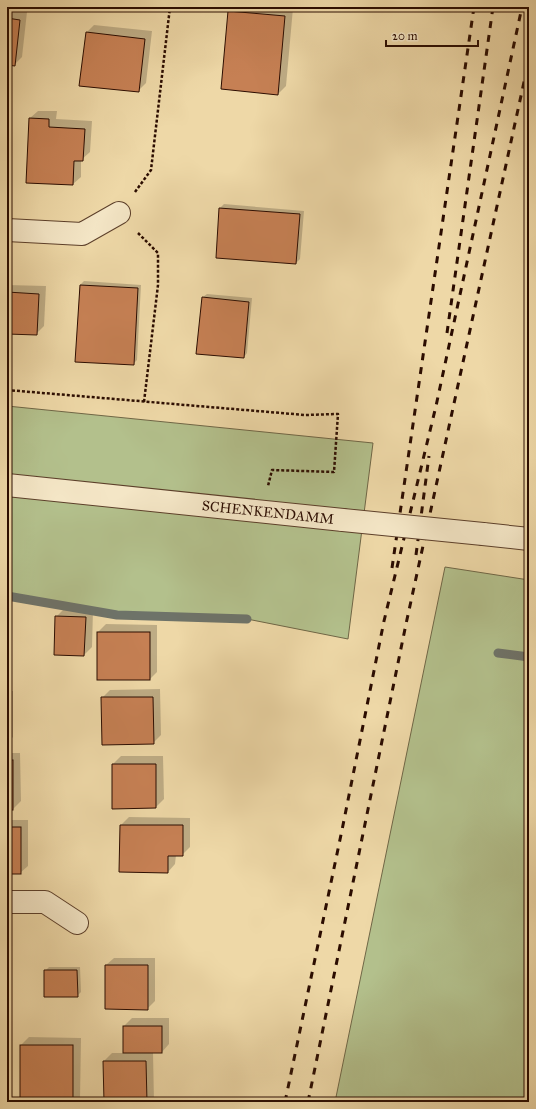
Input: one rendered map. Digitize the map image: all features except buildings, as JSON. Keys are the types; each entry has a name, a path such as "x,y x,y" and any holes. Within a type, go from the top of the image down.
{"street":[{"path":"7,230 82,234 119,214"},
{"name":"SCHENKENDAMM","path":"7,484 529,539"},
{"path":"7,902 45,902 77,923"}],"path":[{"path":"144,402 158,285 158,253 119,214 151,170 170,7"},
{"path":"7,390 305,415 338,414 334,472 272,470"}],"green space":[{"path":"7,406 373,443 348,639 247,619 117,615 7,596"},
{"path":"445,567 529,580 529,1102 335,1102"}],"waterway":[{"path":"7,596 117,615 247,619"},
{"path":"498,653 529,657"}],"railway":[{"path":"392,568 474,7"},
{"path":"447,333 493,7"},
{"path":"285,1102 384,621 436,406 522,7"},
{"path":"308,1102 406,624 529,59"},
{"path":"416,555 429,456"}]}
